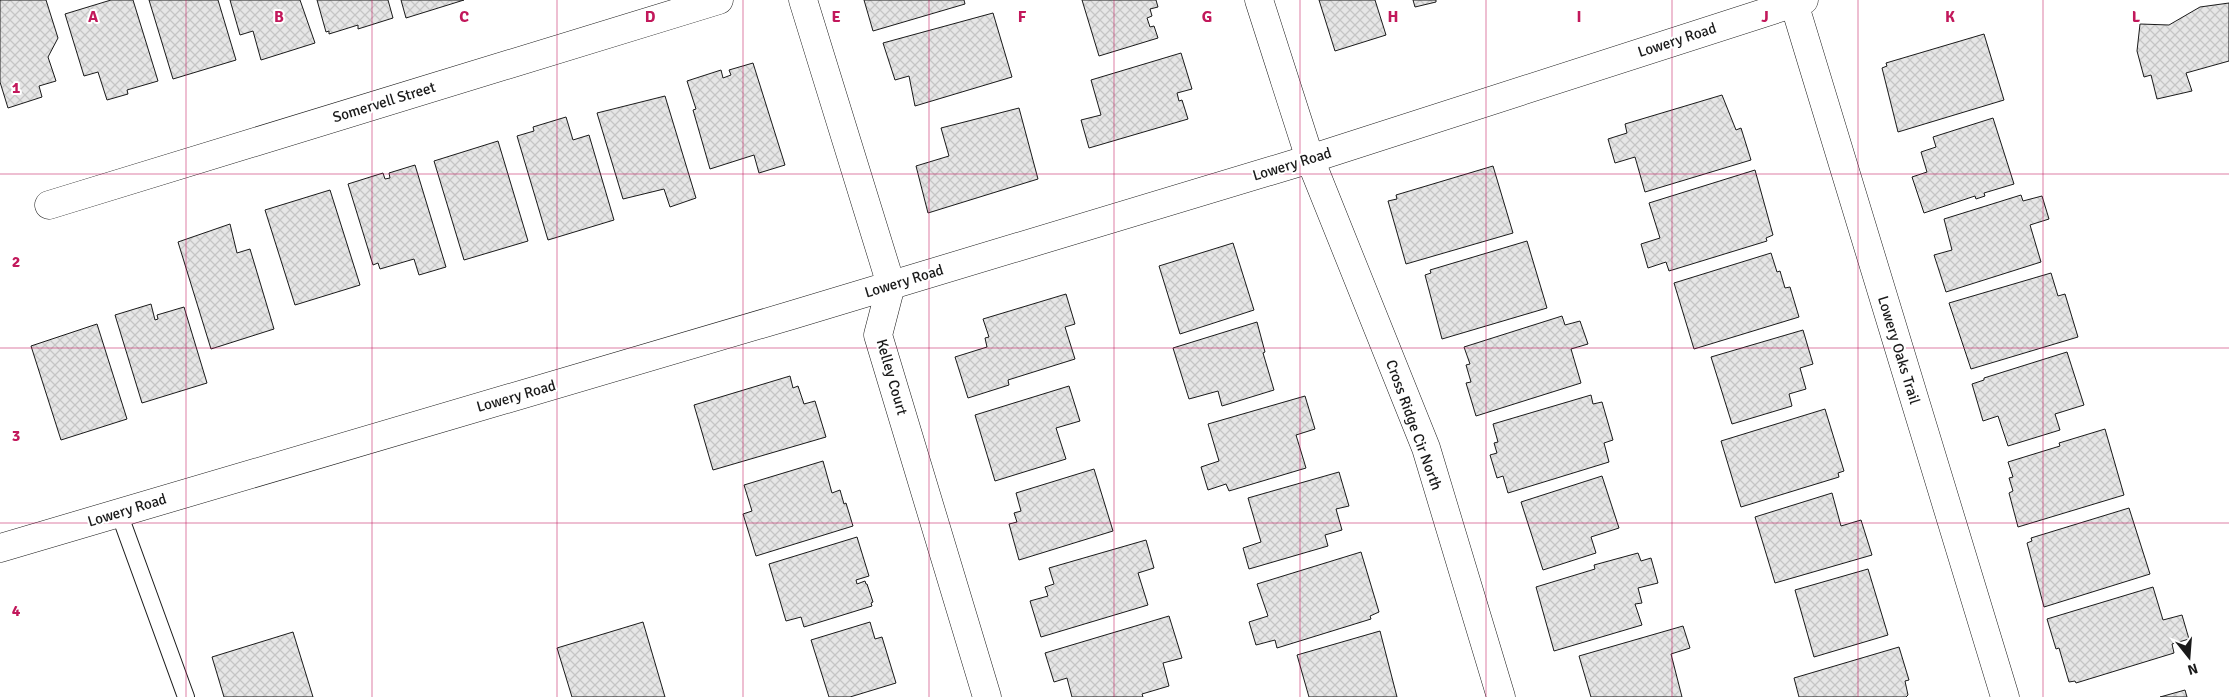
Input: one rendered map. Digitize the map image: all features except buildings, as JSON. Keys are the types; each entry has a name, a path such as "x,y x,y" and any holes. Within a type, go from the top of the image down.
{"street":[{"name":"Somervell Street","path":"49,205 719,0"},
{"path":"803,0 891,285"},
{"name":"Cross Ridge Cir North","path":"1259,0 1310,158 1426,448 1501,697"},
{"name":"Lowery Road","path":"0,548 891,285 1310,158 1799,2"},
{"name":"Lowery Oaks Trail","path":"1799,2 2005,697"},
{"name":"Kelley Court","path":"891,285 878,334 987,697"}],"lane":[{"path":"119,513 186,697"}]}
